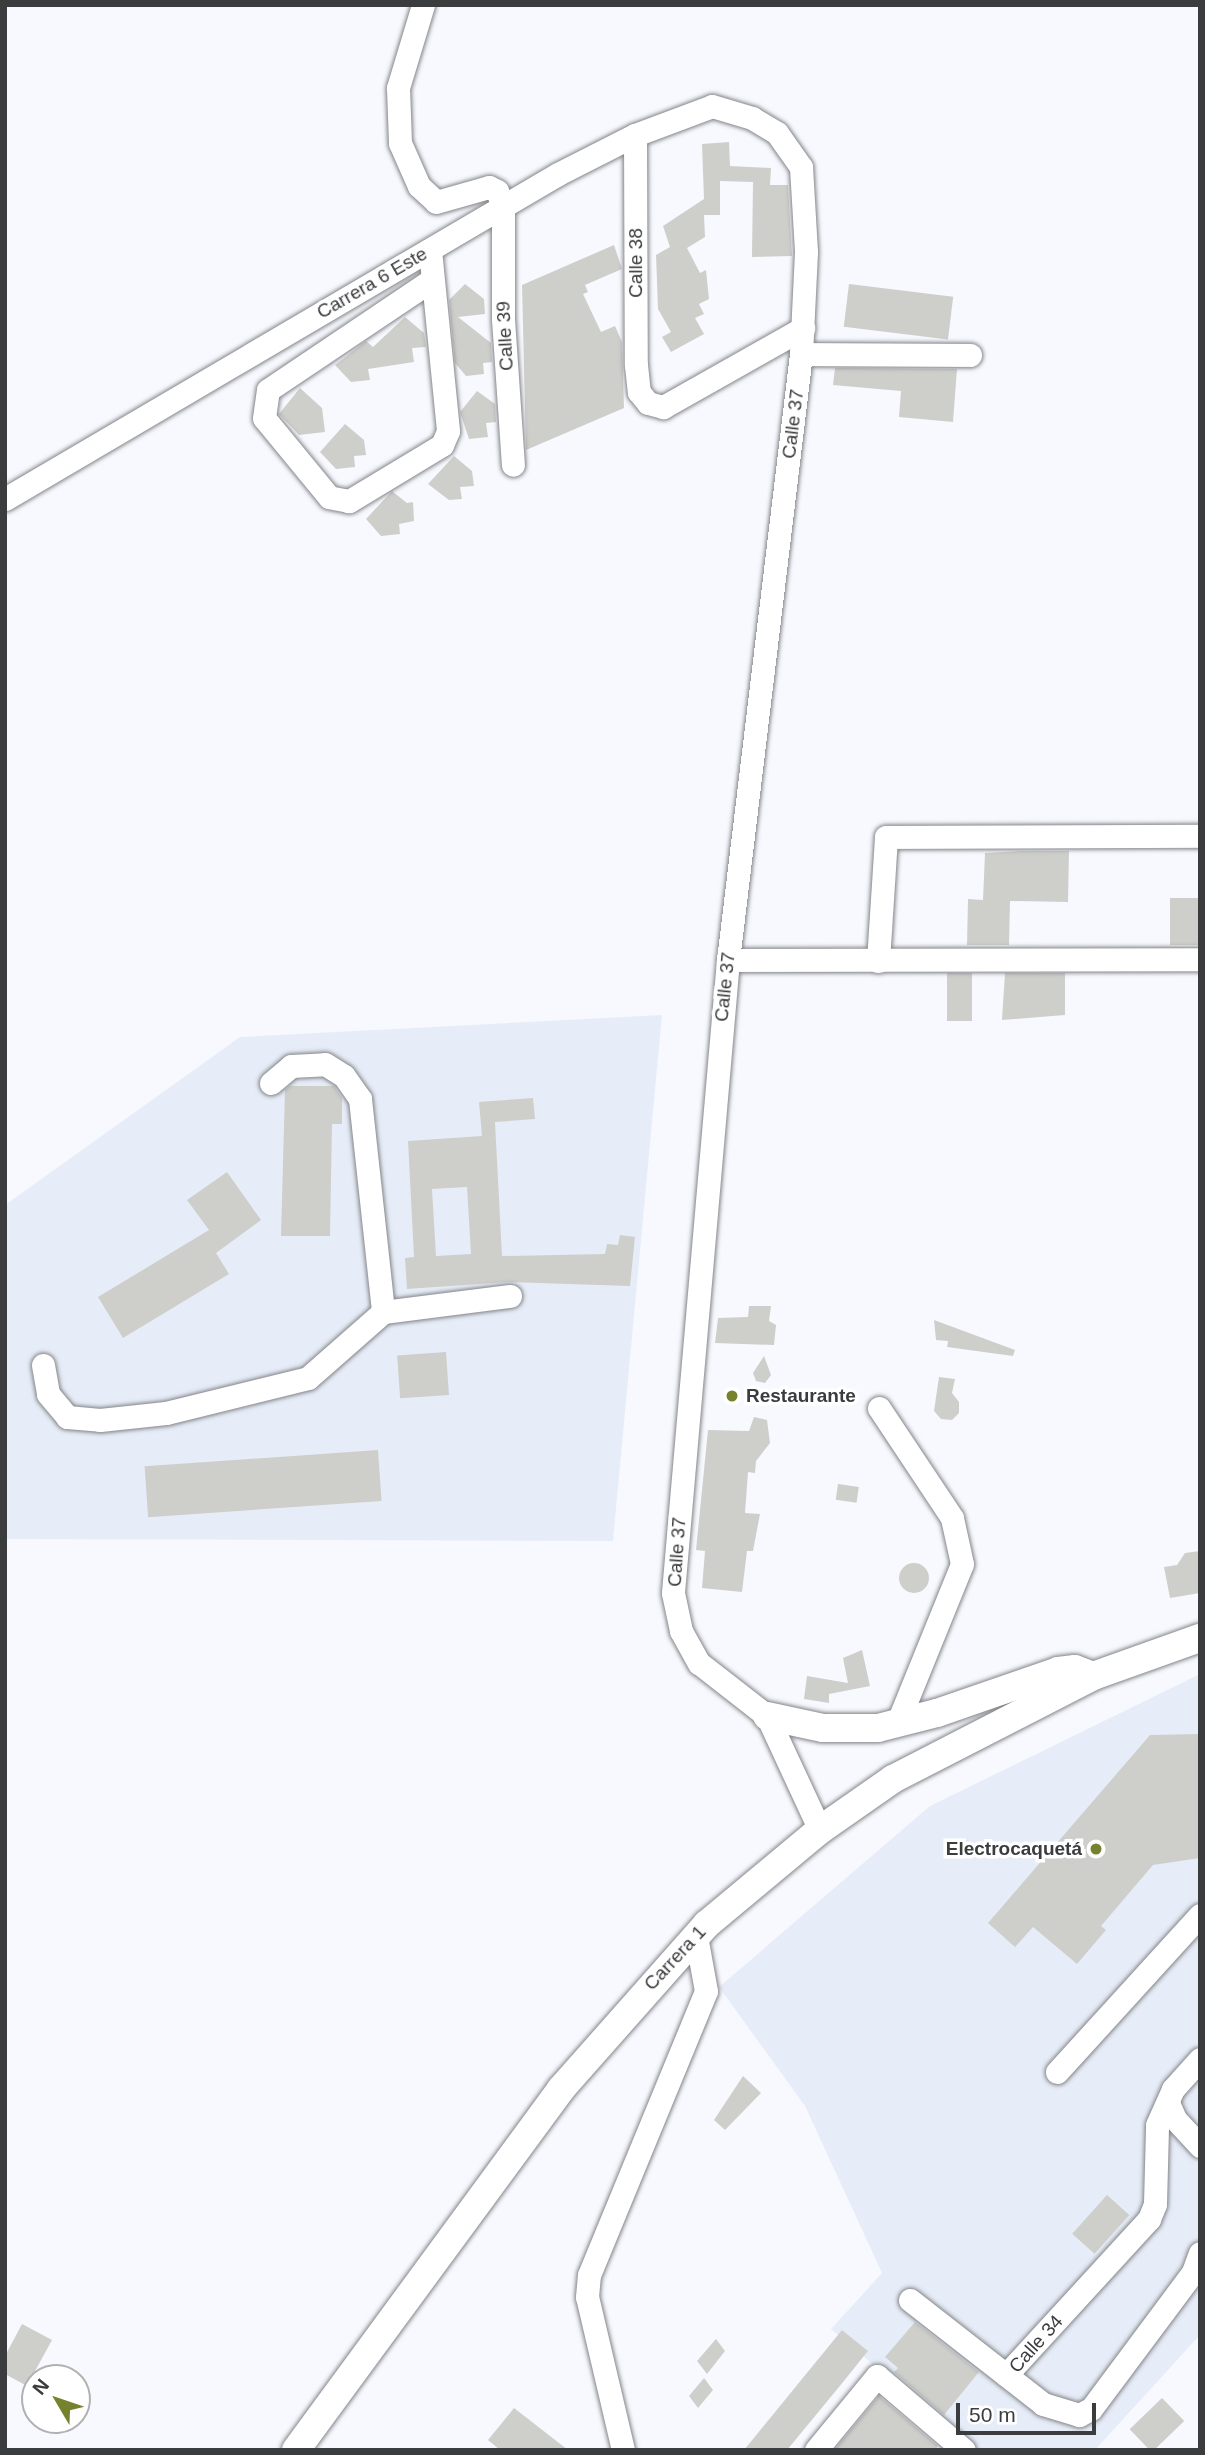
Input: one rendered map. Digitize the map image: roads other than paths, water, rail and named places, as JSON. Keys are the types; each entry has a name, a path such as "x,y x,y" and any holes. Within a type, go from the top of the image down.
{"main road":[{"name":"Carrera 1","path":"296,2450 561,2090 696,1936 820,1830 893,1779 1093,1676 1200,1638"},
{"path":"767,1716 823,1728 878,1728 1058,1671 1075,1670 1093,1676"}],"street":[{"path":"423,5 398,89 400,143 419,186 436,202 489,187 497,191 503,206"},
{"name":"Carrera 6 Este","path":"5,499 503,206 635,135 712,106 752,118"},
{"name":"Calle 37","path":"752,118 777,133 801,167 806,252 803,328 728,960 673,1593 681,1631 699,1663 767,1716 820,1830"},
{"name":"Calle 38","path":"635,135 639,391 648,403 663,407 803,328"},
{"name":"Calle 39","path":"503,206 503,319 513,465"},
{"path":"429,250 449,418 445,438 442,445 349,501 329,497 264,418 268,390 432,280"},
{"path":"801,354 970,355"},
{"path":"878,961 886,837 1200,836"},
{"path":"728,960 1200,959"},
{"path":"271,1083 291,1066 325,1064 344,1076 359,1100 383,1312"},
{"path":"43,1365 48,1394 67,1417 100,1420 166,1413 309,1378 383,1312 510,1296"},
{"path":"879,1408 952,1518 962,1564 898,1722"},
{"path":"1057,2072 1200,1915"},
{"path":"623,2450 587,2297 589,2274 706,1990 696,1936"},
{"name":"Calle 34","path":"1200,2059 1173,2089 1157,2125 1155,2204 1150,2219 1006,2375 1043,2404 1064,2413 1079,2415 1091,2409 1193,2272 1200,2253"},
{"path":"1168,2103 1175,2119 1200,2146"},
{"path":"911,2300 1006,2375"},
{"path":"816,2450 877,2376 962,2449"}],"place":[{"name":"Restaurante","path":"732,1396"},
{"name":"Electrocaquetá","path":"1096,1849"}]}
